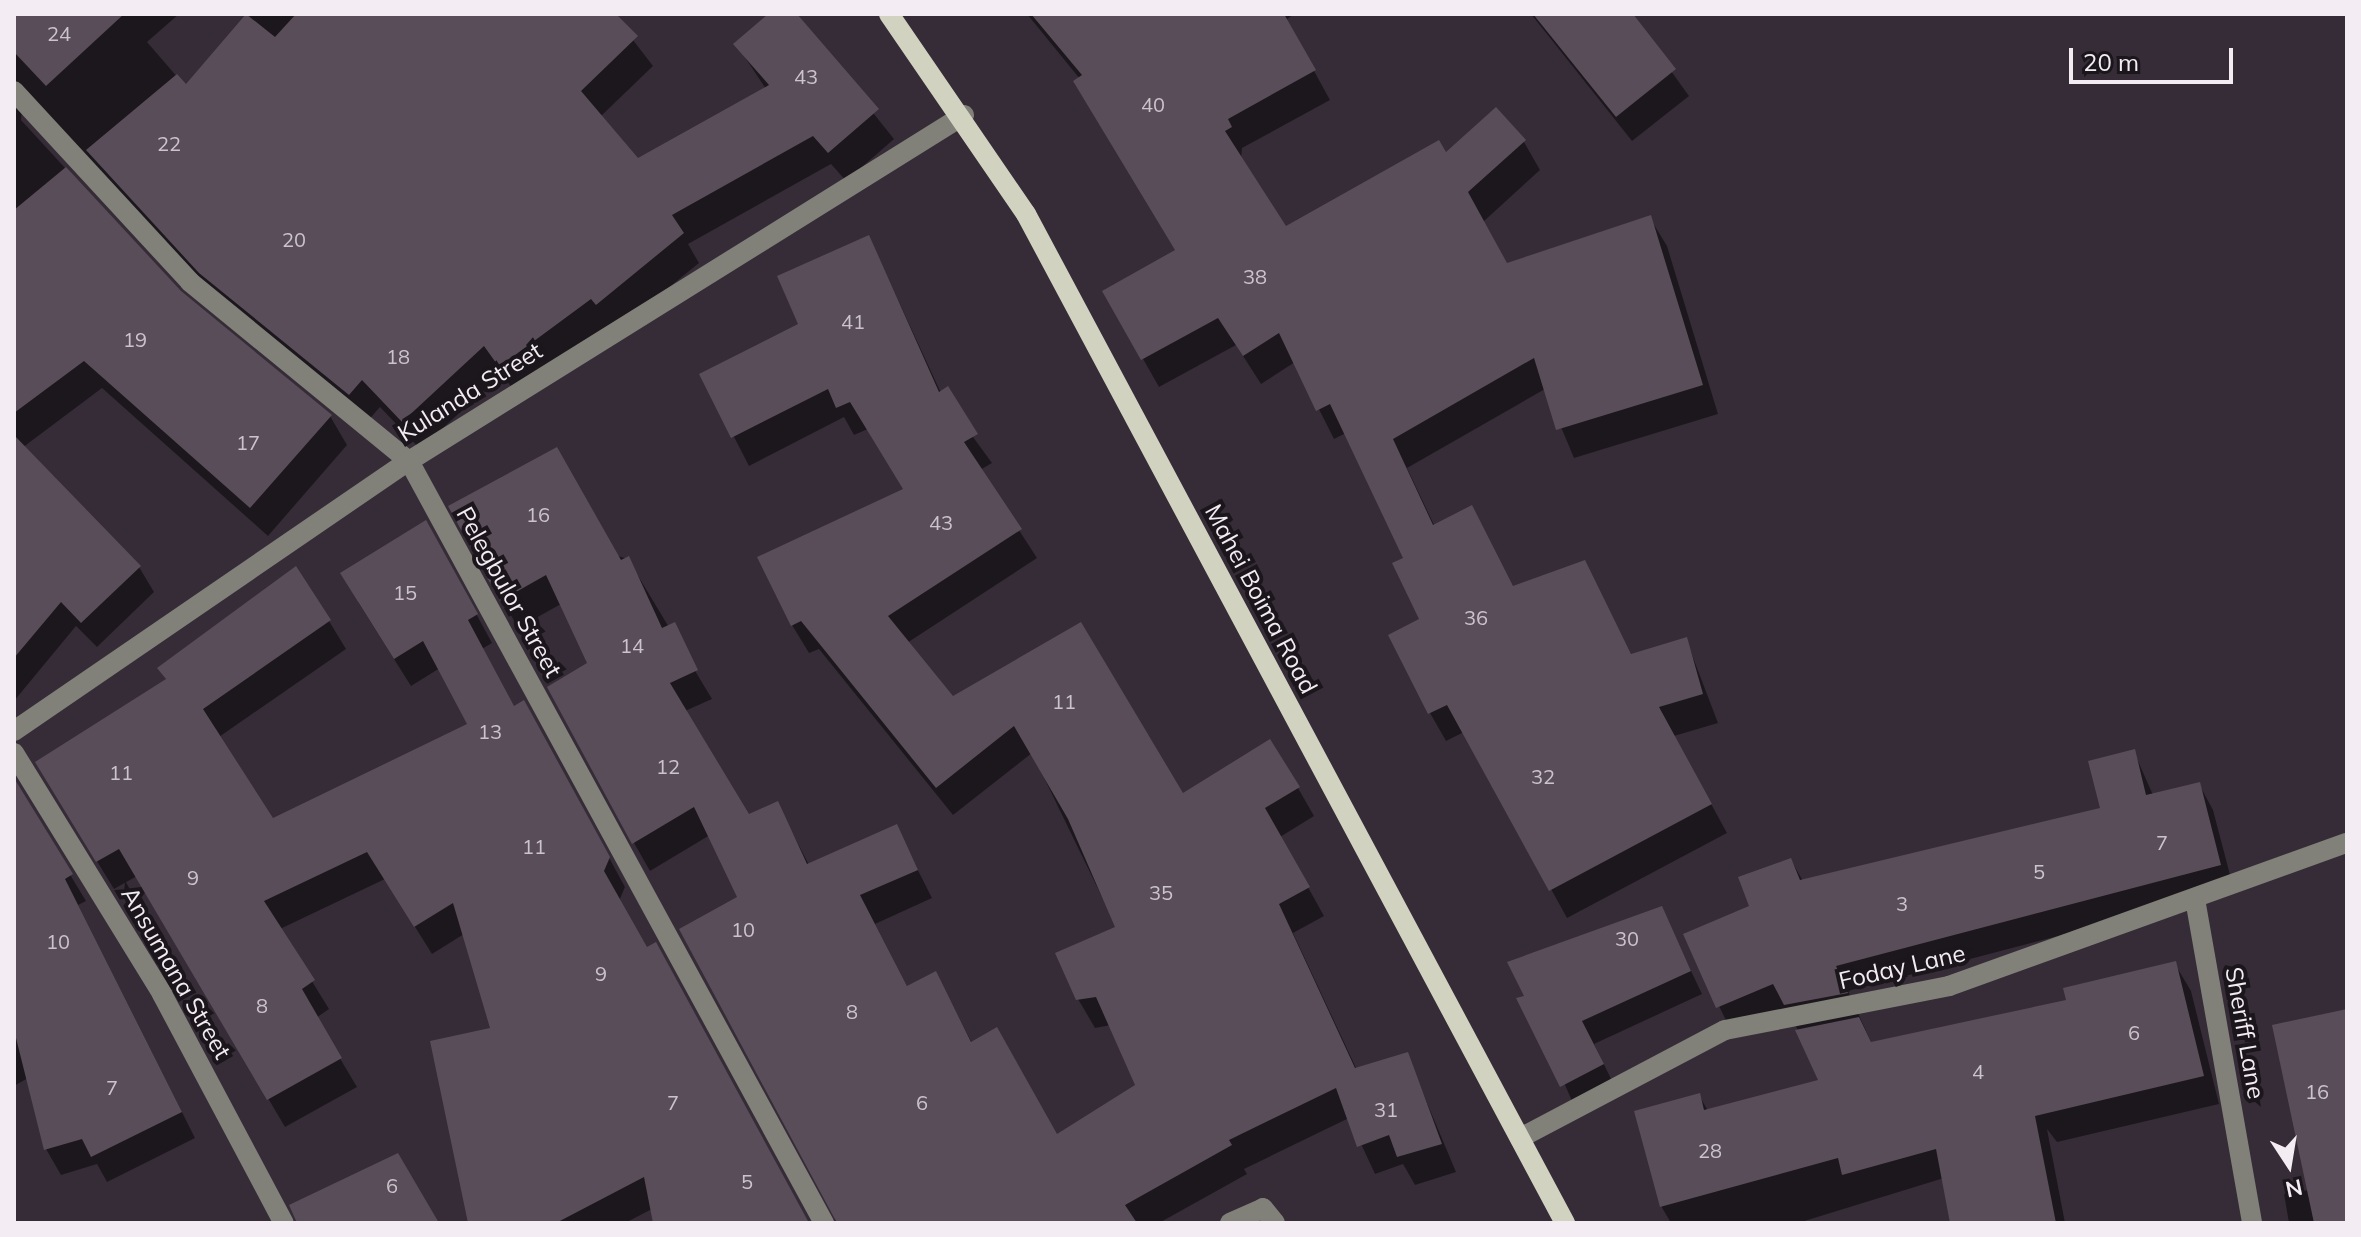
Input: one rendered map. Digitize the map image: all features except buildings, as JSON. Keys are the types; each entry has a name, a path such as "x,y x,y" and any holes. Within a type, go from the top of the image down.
{"main road":[{"name":"Mahei Boima Road","path":"889,14 964,115 1026,214 1522,1137 1565,1223"}],"street":[{"name":"Pelegbulor Street","path":"14,91 190,282 409,461 824,1223"},
{"name":"Kulanda Street","path":"14,731 409,461 964,115"},
{"name":"Ansumana Street","path":"14,753 162,994 284,1223"},
{"name":"Foday Lane","path":"1522,1137 1725,1030 1949,986 2347,843"},
{"name":"Sheriff Lane","path":"2195,899 2252,1223"},
{"path":"1230,1223 1263,1208 1275,1223"}]}
